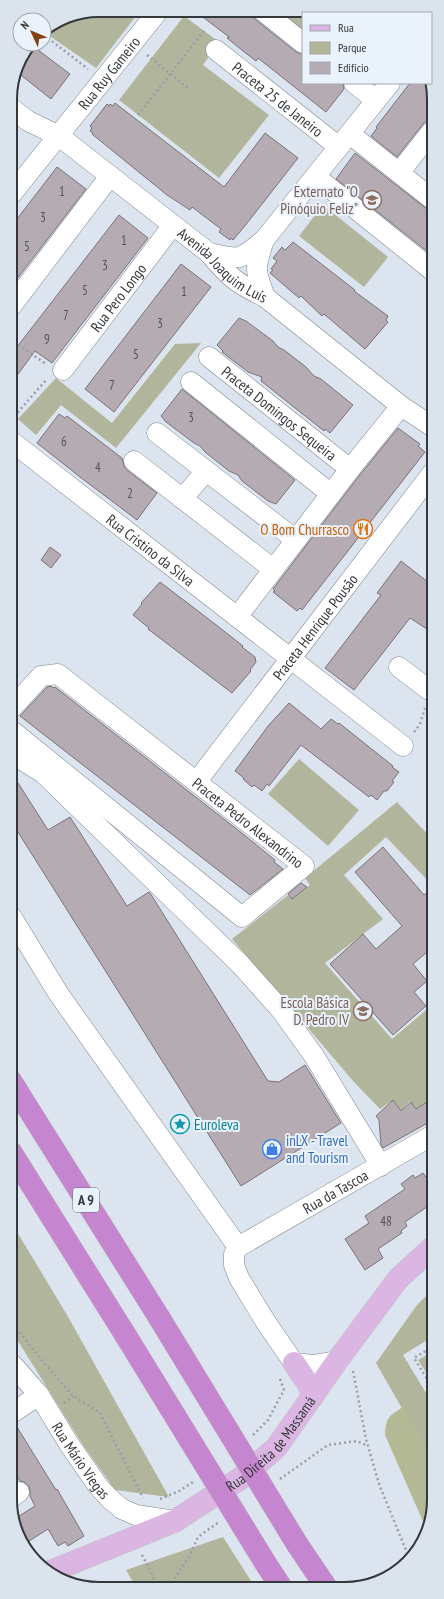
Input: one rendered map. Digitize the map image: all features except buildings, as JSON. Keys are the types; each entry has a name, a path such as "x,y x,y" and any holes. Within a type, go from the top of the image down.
{"highway":[{"name":"A 9","path":"17,1091 323,1582"},
{"name":"A 9","path":"17,1162 278,1582"}],"main road":[{"name":"Rua Direita de Massamá","path":"56,1570 175,1521 241,1478 276,1448 398,1279 427,1252"},
{"path":"294,1363 313,1396"}],"street":[{"name":"Rua Ruy Gameiro","path":"17,187 153,17"},
{"path":"270,17 302,42"},
{"name":"Praceta 25 de Janeiro","path":"216,50 345,141 399,173 427,195"},
{"path":"355,84 376,100"},
{"path":"209,253 235,258 243,257 264,240 345,141 389,84"},
{"name":"Avenida Joaquim Luís","path":"17,112 28,121 59,136 209,253 225,273 245,288 265,297 401,406 427,424"},
{"path":"399,173 427,137"},
{"path":"17,299 110,176"},
{"path":"316,177 427,267"},
{"name":"Rua Pero Longo","path":"59,370 173,225"},
{"path":"264,240 256,267 256,275 265,297"},
{"name":"Praceta Domingos Sequeira","path":"209,357 350,469"},
{"name":"Praceta Domingos Sequeira","path":"191,382 331,494"},
{"name":"Praceta Domingos Sequeira","path":"237,617 350,469 401,406"},
{"path":"157,433 296,540"},
{"name":"Rua Cristino da Silva","path":"17,446 403,746"},
{"path":"134,461 273,569"},
{"path":"182,499 206,470"},
{"name":"Praceta Henrique Pousão","path":"197,781 427,480"},
{"path":"399,667 427,685"},
{"name":"Praceta Pedro Alexandrino","path":"17,702 41,676 58,674 304,866 242,917 17,735"},
{"path":"17,758 43,773 240,964 281,1010 314,1056 381,1166"},
{"path":"17,926 58,993 238,1247 234,1254 234,1265 239,1278 263,1318 294,1363 313,1365 343,1354"},
{"name":"Rua da Tascoa","path":"238,1247 427,1139"},
{"name":"Rua Mário Viegas","path":"17,1370 39,1395 73,1450 98,1486 110,1500 122,1509 136,1515 175,1521"},
{"path":"17,1410 39,1395"}],"path":[{"path":"138,115 204,30"},
{"path":"52,41 103,81"},
{"path":"133,43 189,89"},
{"path":"17,343 59,370 17,413"},
{"path":"403,746 420,724 427,701"},
{"path":"17,1329 73,1396 100,1413 147,1505"},
{"path":"427,1350 414,1358 427,1379"},
{"path":"343,1354 379,1484 407,1554"},
{"path":"134,1538 154,1582"}],"green space":[{"path":"94,17 135,17 96,68 52,38 52,32 73,21"},
{"path":"183,17 185,17 219,42 203,65 269,115 219,178 119,100"},
{"path":"279,17 302,17 302,35"},
{"path":"323,205 388,257 364,287 299,236"},
{"path":"201,343 116,448 61,405 36,435 18,419 56,378 112,423 175,344"},
{"path":"299,759 359,810 328,846 268,794"},
{"path":"397,802 427,834 427,880 386,837 344,875 383,919 325,963 392,1039 427,1009 427,1102 416,1109 410,1101 401,1111 393,1100 380,1109 354,1082 232,939 288,895 292,899 310,885 305,878"},
{"path":"17,1232 67,1315 169,1497 115,1490 83,1445 17,1340"},
{"path":"427,1295 427,1340 403,1355 427,1394 427,1452 376,1363 417,1305"},
{"path":"427,1355 427,1374 418,1360"},
{"path":"403,1407 427,1450 427,1505 424,1523 385,1435 387,1421 394,1413"},
{"path":"223,1537 252,1582 133,1582 126,1570"}],"place":[{"name":"Externato \"O Pinóquio Feliz\"","path":"372,200"},
{"name":"O Bom Churrasco","path":"363,529"},
{"name":"Escola Básica D. Pedro IV","path":"363,1011"},
{"name":"Euroleva","path":"180,1124"},
{"name":"inLX - Travel and Tourism","path":"272,1149"}]}
